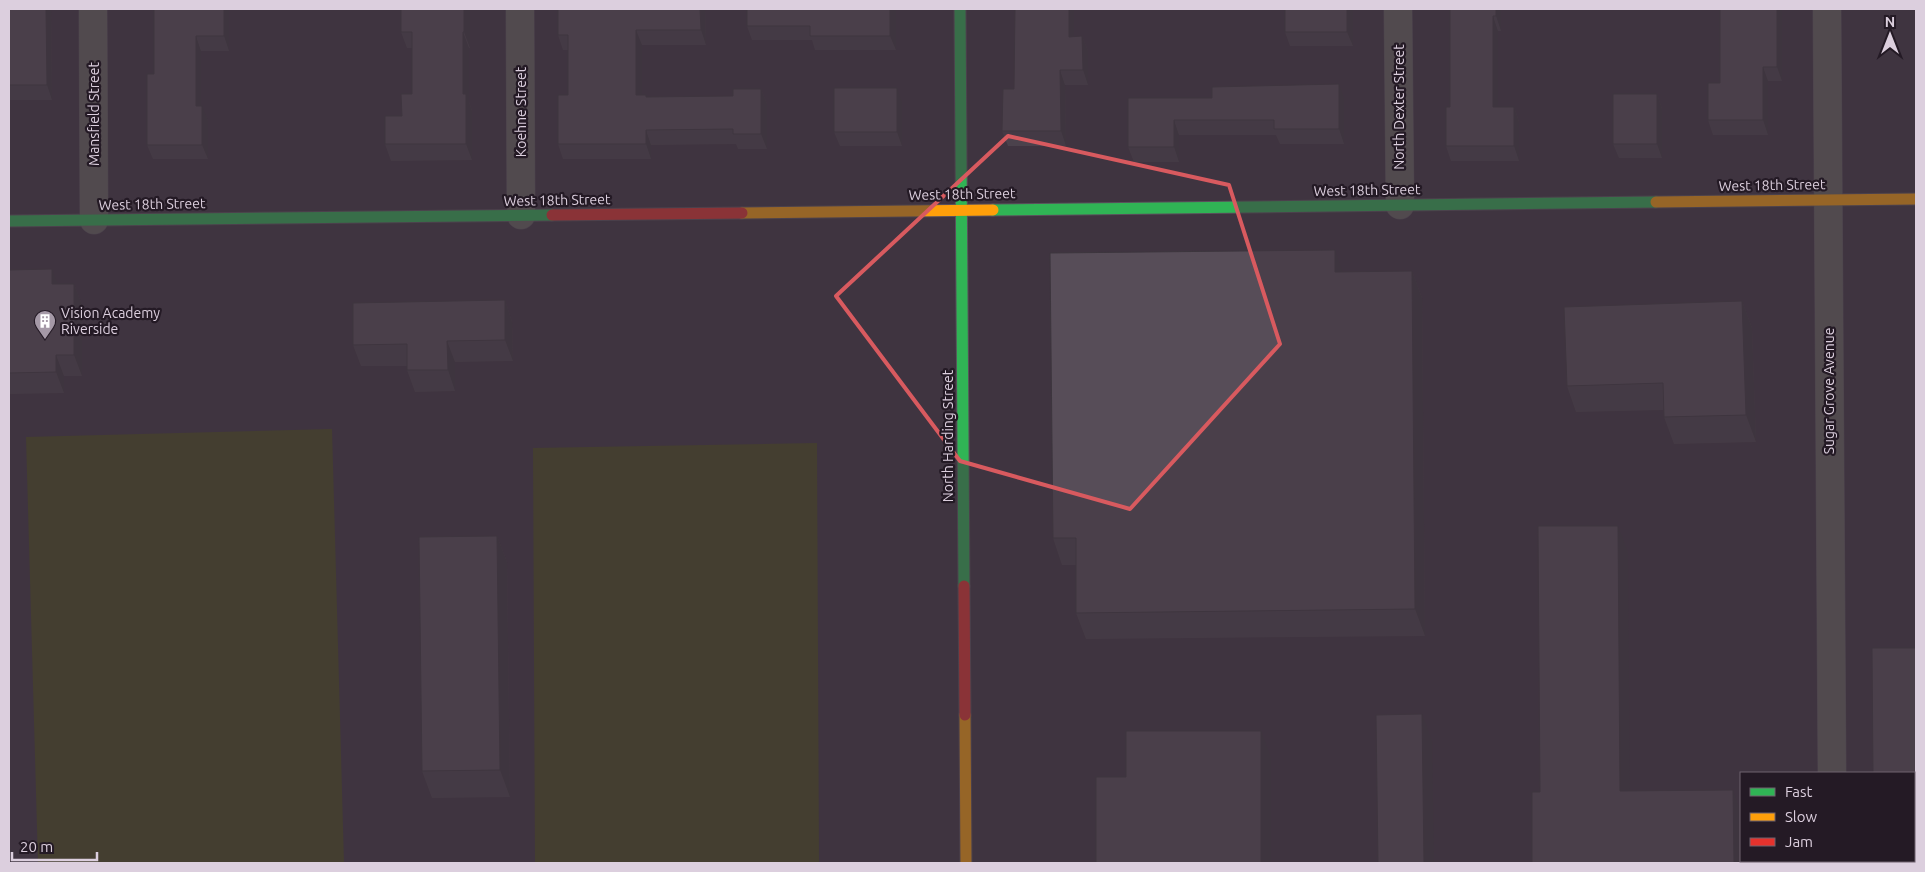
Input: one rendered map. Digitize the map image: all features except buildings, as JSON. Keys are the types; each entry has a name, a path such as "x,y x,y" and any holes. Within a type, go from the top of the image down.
{"street":[{"name":"Mansfield Street","path":"93,9 94,220"},
{"name":"Koehne Street","path":"520,9 521,215"},
{"name":"North Harding Street","path":"960,9 966,863"},
{"name":"North Dexter Street","path":"1398,9 1400,204"},
{"name":"Sugar Grove Avenue","path":"1827,9 1832,772"},
{"name":"West 18th Street","path":"9,221 1916,199"}],"highlighted area":[{"path":"1008,136 1229,185 1280,344 1130,509 960,461 836,296"}],"shaded area":[{"path":"332,429 344,863 38,863 26,437"},
{"path":"817,443 819,863 535,863 533,448"}],"traffic: fast":[{"path":"960,9 964,586"},
{"path":"993,210 1656,202"},
{"path":"9,221 552,215"}],"traffic: slow":[{"path":"1656,202 1916,199"},
{"path":"742,213 993,210"},
{"path":"965,715 966,863"}],"traffic: jam":[{"path":"552,215 742,213"},
{"path":"964,586 965,715"}],"place":[{"name":"Vision Academy Riverside","path":"45,340"}]}
